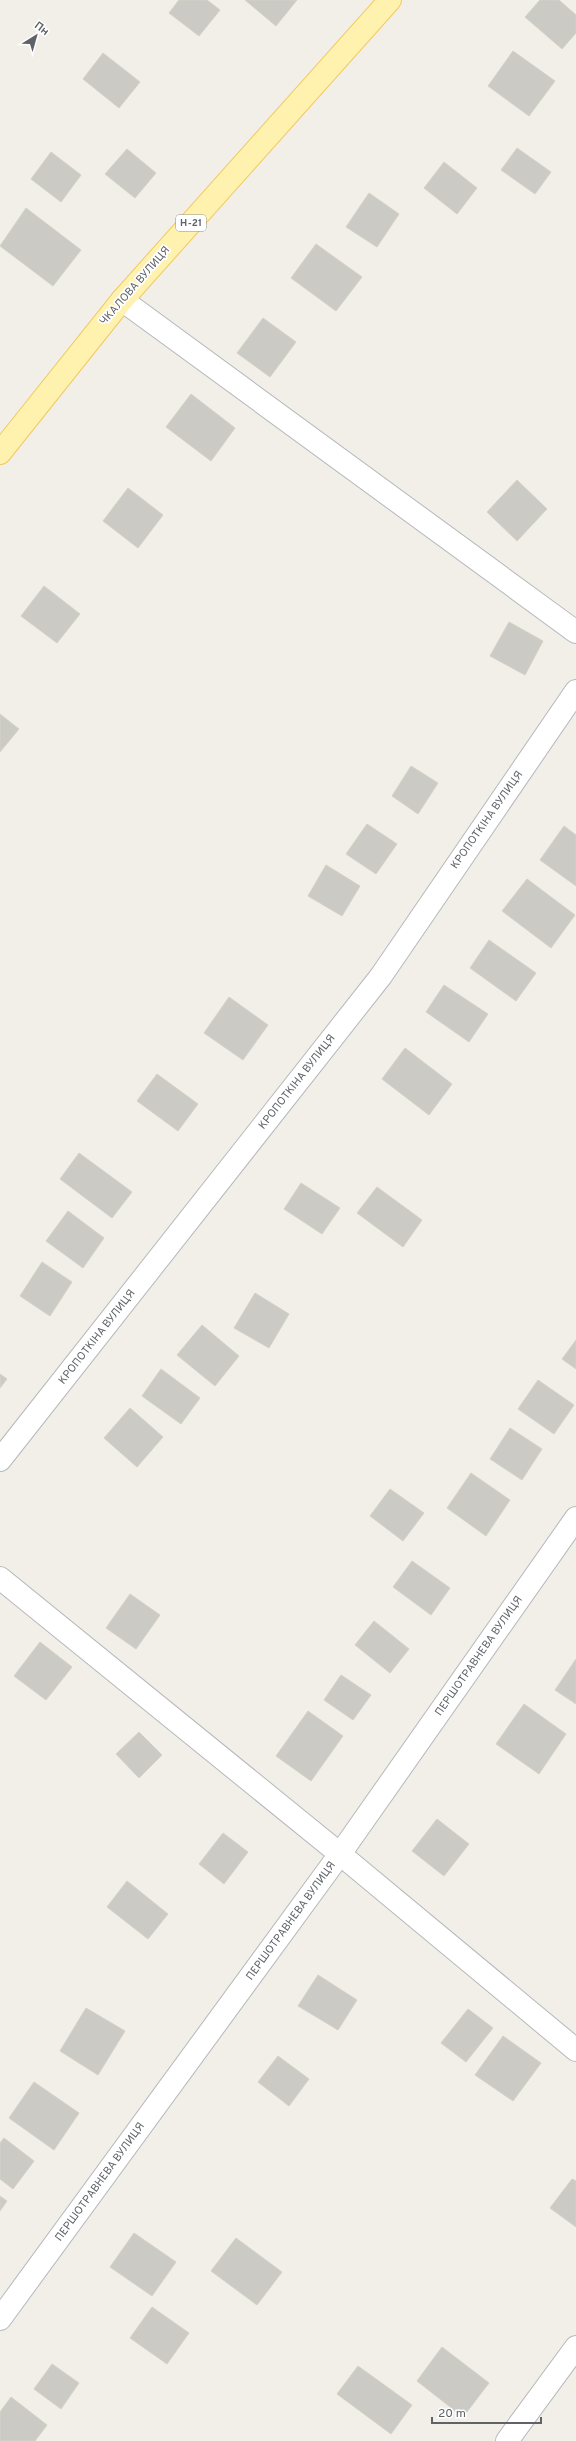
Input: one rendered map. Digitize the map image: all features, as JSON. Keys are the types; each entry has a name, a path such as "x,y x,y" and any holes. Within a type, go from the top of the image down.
{"main road":[{"name":"ЧКАЛОВА ВУЛИЦЯ","path":"0,453 122,300 390,0"}],"street":[{"path":"122,300 576,632"},
{"name":"КРОПОТКІНА ВУЛИЦЯ","path":"0,1460 381,976 576,691"},
{"name":"ПЕРШОТРАВНЕВА ВУЛИЦЯ","path":"0,2319 340,1854 576,1518"},
{"path":"0,1578 340,1854 576,2050"},
{"path":"507,2441 576,2347"}],"building":[{"path":"179,0 207,0 220,10 199,36 169,13"},
{"path":"245,0 297,0 276,26"},
{"path":"540,0 559,0 576,15 576,33 562,49 525,17"},
{"path":"513,51 555,81 529,116 488,86"},
{"path":"103,53 140,82 119,108 83,79"},
{"path":"517,148 551,172 535,194 501,170"},
{"path":"127,149 156,173 135,198 105,174"},
{"path":"51,152 81,175 61,202 31,179"},
{"path":"444,162 477,188 457,214 424,188"},
{"path":"369,193 399,214 377,247 346,227"},
{"path":"26,208 81,250 53,286 0,246"},
{"path":"316,244 362,277 336,311 291,278"},
{"path":"263,318 296,342 270,377 237,353"},
{"path":"191,394 235,428 211,461 166,427"},
{"path":"517,480 547,509 517,541 487,512"},
{"path":"128,488 163,515 138,548 103,521"},
{"path":"44,586 80,614 57,643 21,616"},
{"path":"509,622 543,641 525,675 490,656"},
{"path":"0,714 19,729 0,752"},
{"path":"411,766 438,783 418,814 392,796"},
{"path":"367,824 397,844 376,874 346,854"},
{"path":"564,826 576,835 576,886 540,860"},
{"path":"326,865 360,886 342,916 308,896"},
{"path":"527,879 575,915 551,948 502,911"},
{"path":"489,940 536,973 516,1001 470,968"},
{"path":"444,985 488,1014 469,1042 426,1012"},
{"path":"229,997 268,1025 243,1060 204,1033"},
{"path":"405,1048 452,1084 429,1115 382,1079"},
{"path":"157,1074 198,1104 178,1131 137,1101"},
{"path":"79,1153 132,1192 112,1218 60,1179"},
{"path":"301,1183 340,1208 322,1234 284,1209"},
{"path":"377,1187 422,1220 403,1247 357,1213"},
{"path":"68,1211 104,1238 83,1268 46,1241"},
{"path":"42,1262 72,1282 50,1316 20,1296"},
{"path":"255,1293 289,1314 269,1348 234,1328"},
{"path":"202,1325 239,1356 215,1386 177,1355"},
{"path":"576,1340 576,1369 562,1359"},
{"path":"161,1369 200,1398 181,1424 142,1396"},
{"path":"0,1374 7,1379 0,1388"},
{"path":"538,1380 574,1405 554,1434 518,1409"},
{"path":"130,1408 163,1437 137,1467 104,1438"},
{"path":"510,1428 542,1449 522,1480 490,1459"},
{"path":"471,1473 510,1500 486,1536 447,1508"},
{"path":"390,1489 424,1513 403,1541 370,1516"},
{"path":"412,1561 450,1588 431,1615 393,1587"},
{"path":"130,1594 160,1615 136,1649 106,1628"},
{"path":"374,1621 409,1649 390,1673 355,1645"},
{"path":"40,1642 72,1667 46,1700 14,1676"},
{"path":"576,1659 576,1704 555,1690"},
{"path":"341,1675 371,1695 353,1720 324,1700"},
{"path":"524,1704 566,1734 539,1774 496,1744"},
{"path":"308,1711 343,1736 311,1781 276,1756"},
{"path":"139,1732 162,1755 139,1778 116,1754"},
{"path":"437,1819 469,1844 444,1876 412,1851"},
{"path":"223,1833 248,1852 224,1884 199,1864"},
{"path":"127,1881 168,1914 148,1939 107,1907"},
{"path":"318,1975 357,2000 338,2030 298,2006"},
{"path":"86,2008 125,2031 98,2075 60,2051"},
{"path":"468,2009 493,2028 466,2062 441,2043"},
{"path":"503,2036 541,2063 513,2101 475,2075"},
{"path":"278,2056 309,2079 289,2106 258,2082"},
{"path":"34,2082 79,2113 54,2150 9,2118"},
{"path":"4,2138 34,2161 13,2189 0,2179 0,2143"},
{"path":"572,2179 576,2181 576,2227 550,2208"},
{"path":"0,2196 7,2201 0,2211"},
{"path":"134,2233 176,2262 152,2296 110,2267"},
{"path":"236,2238 282,2272 257,2305 211,2271"},
{"path":"152,2307 189,2333 167,2364 130,2338"},
{"path":"442,2347 489,2383 463,2417 417,2381"},
{"path":"52,2364 79,2383 61,2409 34,2389"},
{"path":"358,2366 412,2405 391,2434 337,2394"},
{"path":"11,2397 47,2425 35,2441 0,2441 0,2412"}]}
